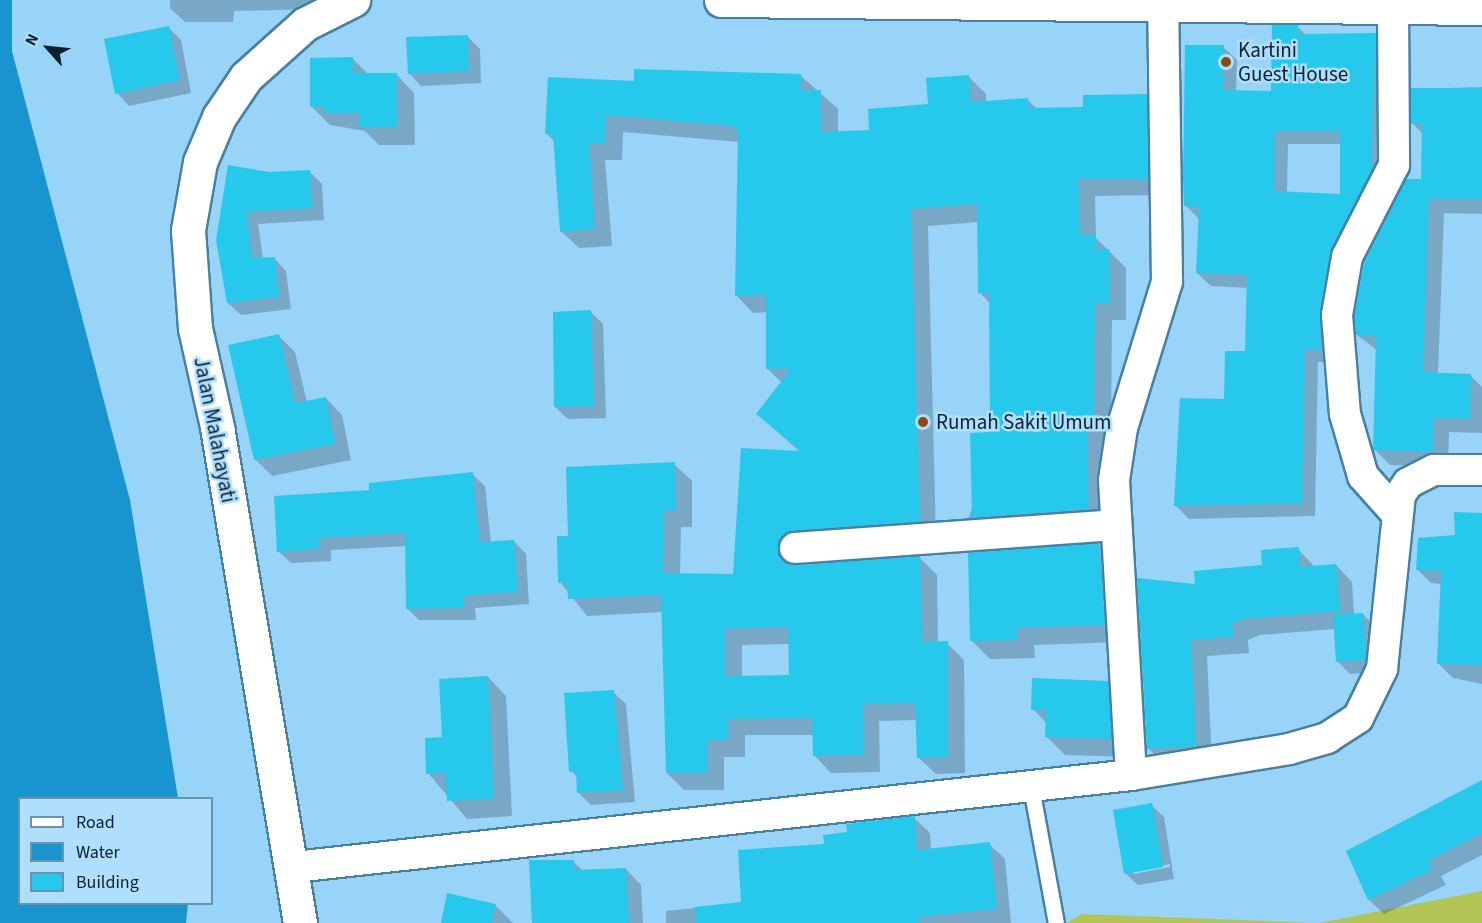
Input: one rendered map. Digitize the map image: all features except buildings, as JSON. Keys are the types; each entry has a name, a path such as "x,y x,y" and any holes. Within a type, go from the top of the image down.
{"main road":[{"name":"Jalan Malahayati","path":"300,923 294,867 218,431 195,328 188,230 200,162 219,117 246,77 305,24 352,0"},
{"path":"722,0 1164,2 1482,8"}],"street":[{"path":"1131,775 1113,525 1122,428 1167,282 1164,2"},
{"path":"1393,7 1394,165 1350,249 1337,315 1345,414 1363,476 1395,512"},
{"path":"294,867 1131,775 1289,749 1326,738 1358,718 1382,669 1395,512 1400,495 1420,474 1482,470"},
{"path":"795,548 1113,525"}],"lane":[{"path":"1031,787 1056,923"}],"green space":[{"path":"1482,891 1482,923 1319,923"},
{"path":"1082,914 1315,923 1066,923"}],"water":[{"path":"0,0 12,0 12,51 130,500 178,797 18,797 18,905 188,905 186,923 0,923"}],"place":[{"name":"Kartini Guest House","path":"1226,62"},
{"name":"Rumah Sakit Umum","path":"923,422"}]}
